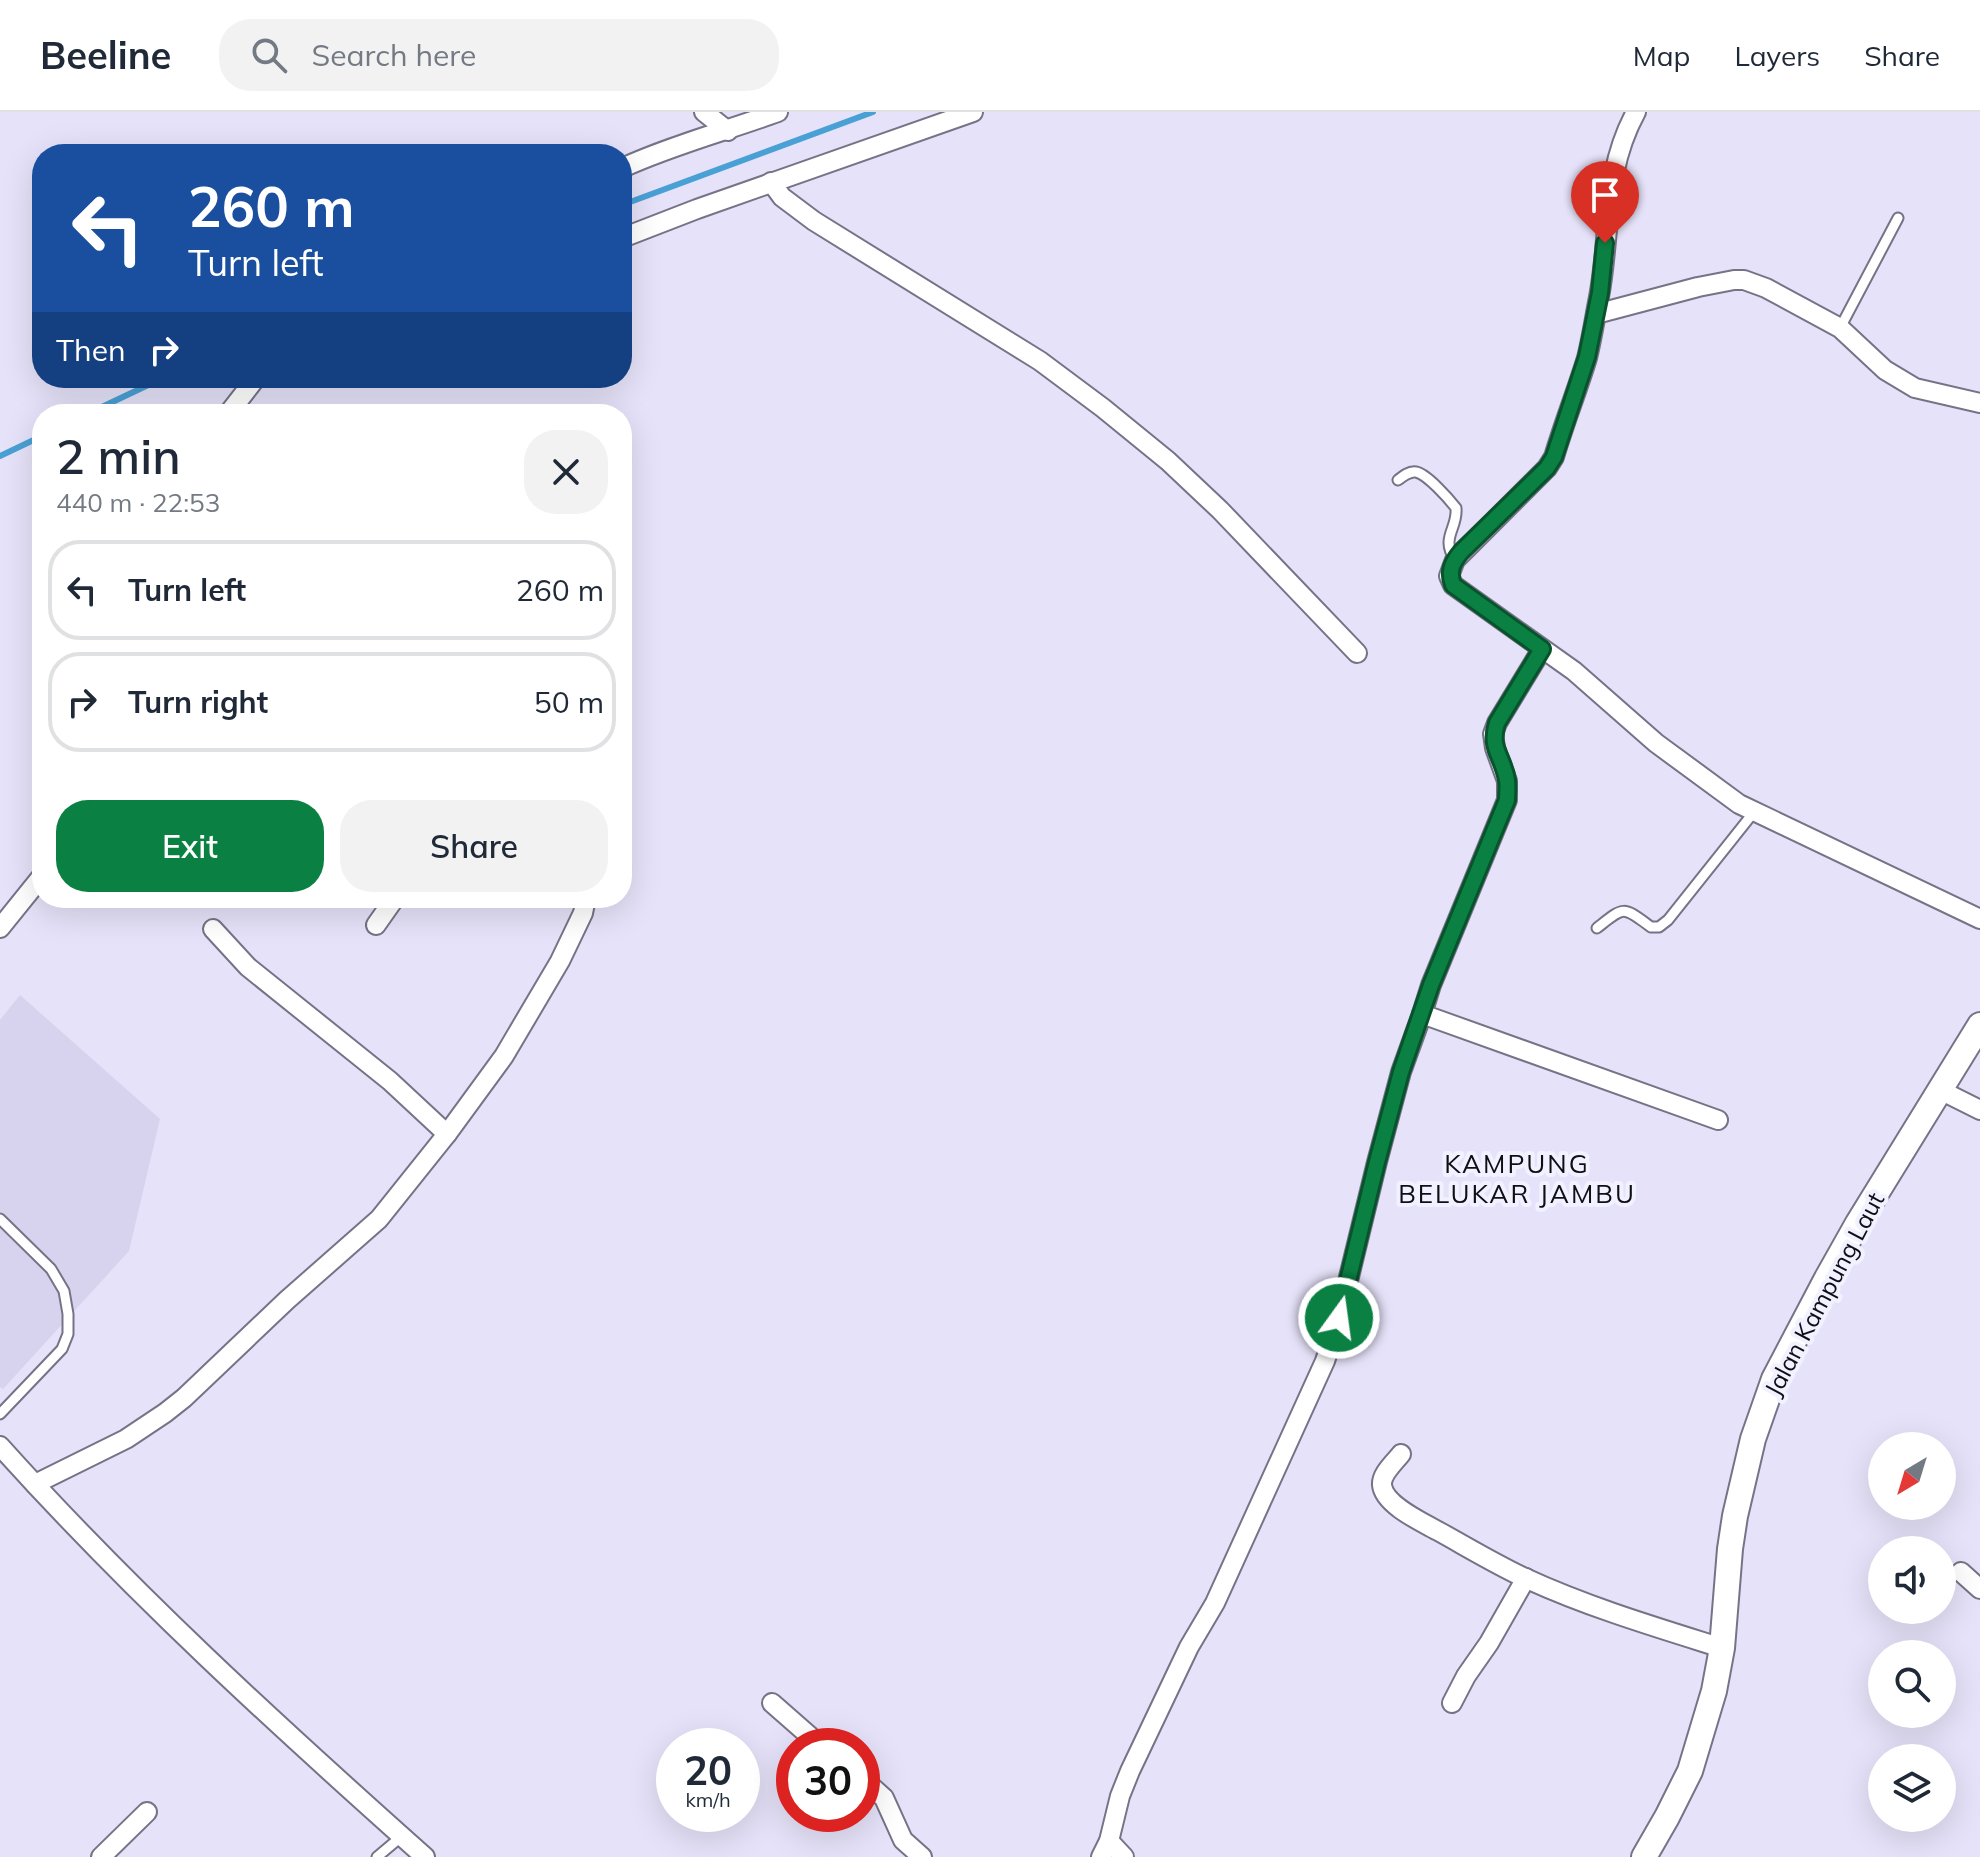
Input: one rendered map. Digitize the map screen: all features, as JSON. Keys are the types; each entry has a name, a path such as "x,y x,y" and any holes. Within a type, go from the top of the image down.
{"street":[{"path":"704,112 728,131"},
{"path":"632,163 778,112"},
{"path":"632,234 973,112"},
{"path":"1636,112 1618,151 1607,218 1600,293 1587,357 1554,457 1547,468 1455,560 1449,576 1453,585 1574,671 1656,743 1721,792 1754,812 1980,919"},
{"path":"771,182 782,197 814,221 1040,361 1103,408 1168,461 1236,525 1357,653"},
{"path":"1596,314 1698,287 1744,280 1766,288 1840,328 1885,370 1915,388 1980,403"},
{"path":"1124,1857 1105,1849 1130,1771 1189,1647 1215,1603 1325,1361 1339,1318 1401,1072 1431,985 1507,800 1507,781 1493,741 1497,723 1542,649"},
{"path":"0,928 32,888"},
{"path":"376,925 388,908"},
{"path":"35,1484 126,1439 165,1413 379,1219 504,1056 560,961 584,908"},
{"path":"213,929 248,967 390,1081 447,1134"},
{"path":"1422,1014 1718,1120"},
{"name":"Jalan Kampung Laut","path":"1644,1857 1690,1771 1714,1691 1722,1648 1735,1516 1753,1439 1774,1379 1858,1223 1980,1025"},
{"path":"1940,1090 1980,1110"},
{"path":"0,1446 155,1607 267,1715 425,1857"},
{"path":"1401,1454 1386,1473 1382,1486 1386,1496 1405,1512 1526,1578 1620,1616 1722,1648"},
{"path":"1961,1572 1980,1589"},
{"path":"1452,1703 1526,1578"},
{"path":"772,1703 800,1728"},
{"path":"880,1794 903,1840 922,1857"},
{"path":"101,1857 147,1812"}],"lane":[{"path":"1840,328 1898,218"},
{"path":"1398,480 1410,472 1424,476 1456,508 1448,536 1448,545 1455,560"},
{"path":"1597,928 1623,910 1651,927 1659,927 1668,920 1754,812"},
{"path":"0,1219 51,1269 64,1291 68,1334 62,1349 0,1414"},
{"path":"377,1857 402,1836"}],"shaded area":[{"path":"20,995 160,1119 129,1251 3,1389 0,1387 0,1020"}],"waterway":[{"path":"632,201 873,112"},
{"path":"108,404 142,388"},
{"path":"0,456 32,441"}],"district":[{"name":"KAMPUNG BELUKAR JAMBU","path":"1517,1178"}],"route":[{"path":"1339,1318 1401,1072 1431,985 1507,800 1507,781 1493,734 1542,649 1453,585 1449,576 1451,566 1461,552 1547,468 1554,457 1587,357 1600,293 1605,243"}]}
